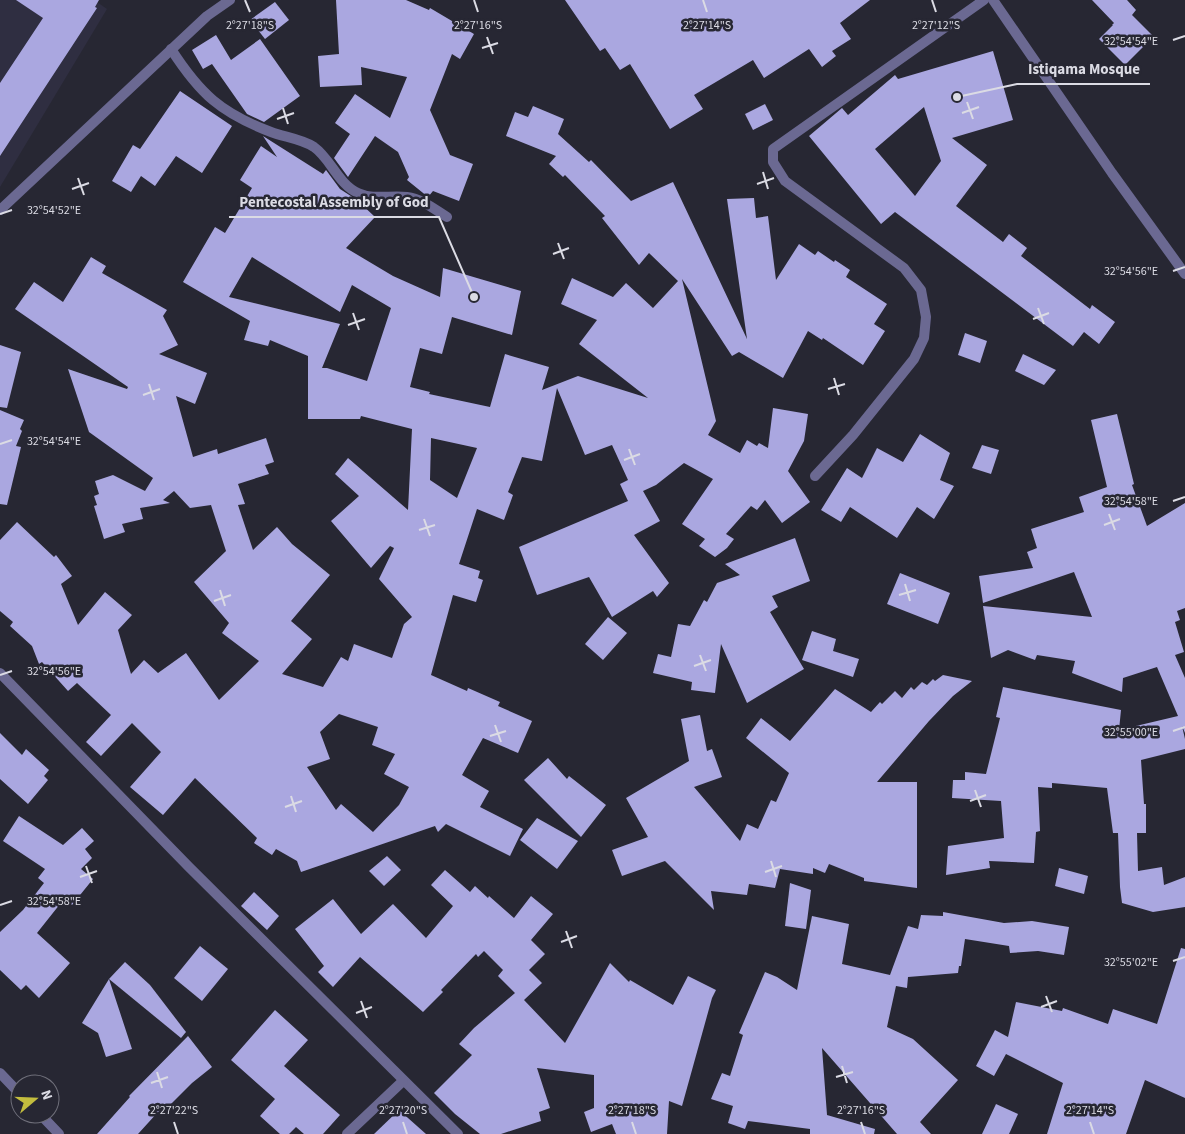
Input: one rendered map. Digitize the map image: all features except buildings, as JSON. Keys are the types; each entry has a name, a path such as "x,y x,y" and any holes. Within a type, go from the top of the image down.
{"street":[{"path":"0,210 207,16 230,0"},
{"path":"816,476 853,436 914,359 924,338 926,317 921,290 904,268 785,182 773,162 773,149 984,0"},
{"path":"993,0 1112,174 1185,274"},
{"path":"171,49 188,76 226,111 247,123 312,145 326,156 346,184 355,192 366,196 408,197 422,201 447,217"},
{"path":"0,673 196,874 458,1134"},
{"path":"0,1073 10,1084"},
{"path":"347,1134 403,1081"},
{"path":"50,1124 59,1134"}],"shaded area":[{"path":"0,0 94,0 107,9 0,187"}],"place":[{"name":"Istiqama Mosque","path":"957,97"},
{"name":"Pentecostal Assembly of God","path":"474,297"}]}
